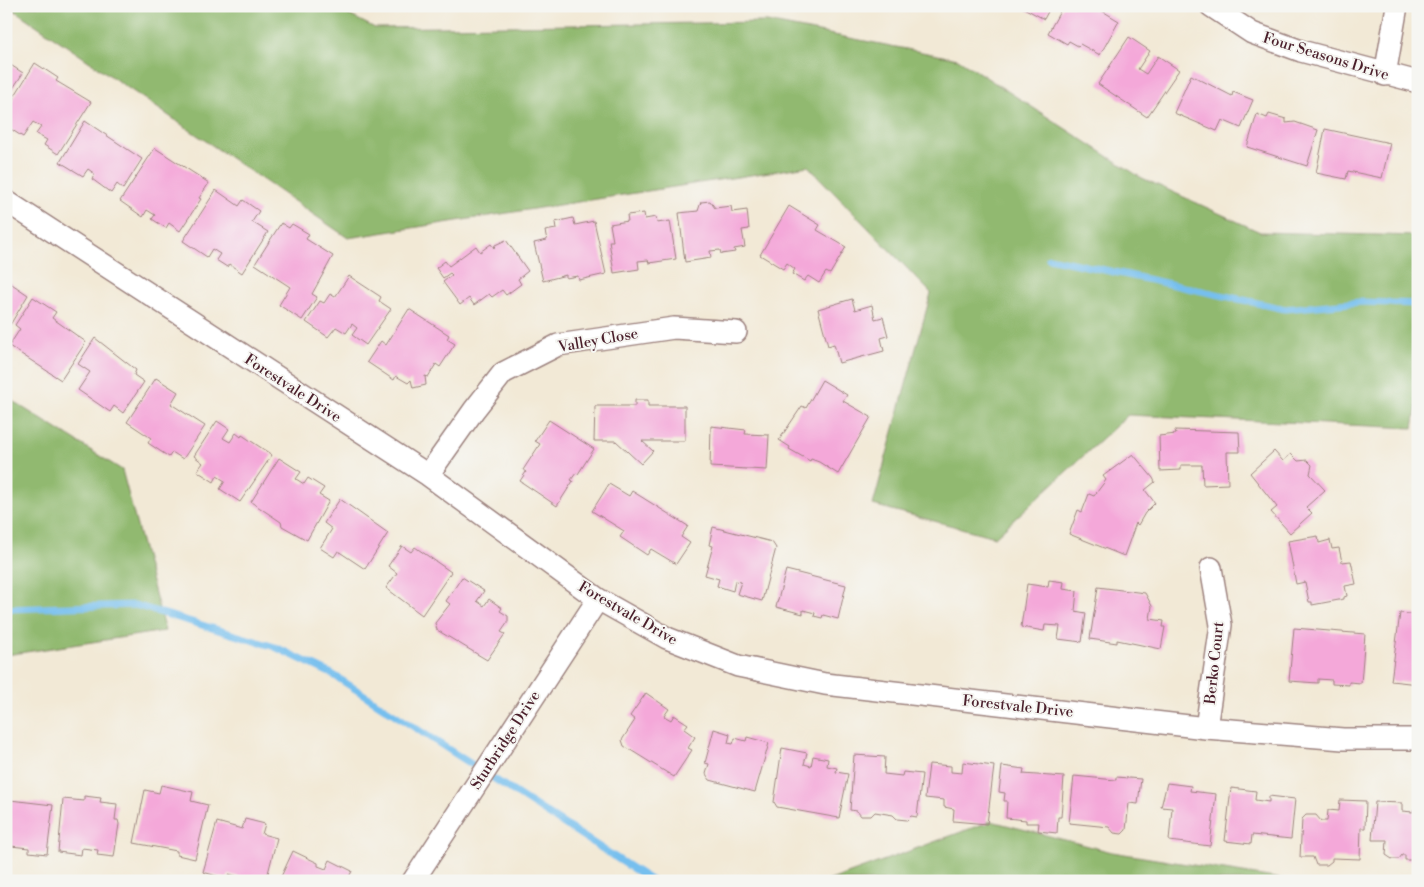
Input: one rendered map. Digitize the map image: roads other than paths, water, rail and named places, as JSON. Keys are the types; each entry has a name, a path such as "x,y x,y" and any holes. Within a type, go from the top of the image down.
{"street":[{"name":"Four Seasons Drive","path":"1211,6 1252,33 1301,51 1385,75 1418,82"},
{"path":"1385,75 1397,6"},
{"name":"Forestvale Drive","path":"6,201 428,475 598,599 667,638 738,666 815,682 1206,728 1343,739 1418,739"},
{"name":"Valley Close","path":"428,475 503,373 558,345 674,328 736,332"},
{"name":"Berko Court","path":"1206,728 1221,625 1211,568"},
{"name":"Sturbridge Drive","path":"413,881 598,599"}],"waterway":[{"path":"1049,258 1285,309 1361,302 1418,304"},
{"path":"6,609 135,605 275,647 332,674 652,881"}]}
